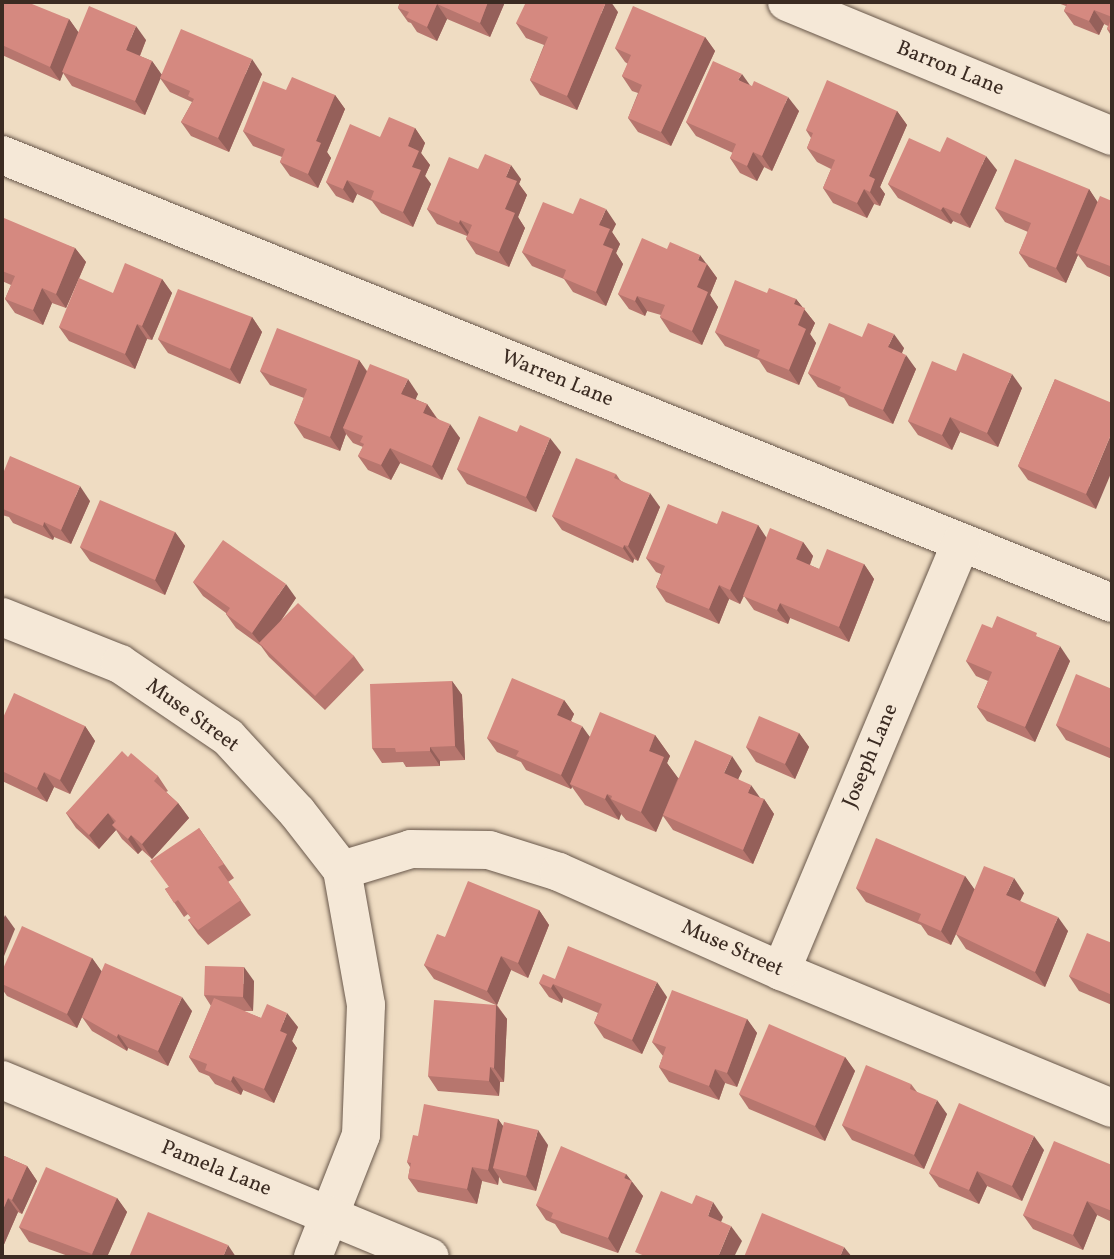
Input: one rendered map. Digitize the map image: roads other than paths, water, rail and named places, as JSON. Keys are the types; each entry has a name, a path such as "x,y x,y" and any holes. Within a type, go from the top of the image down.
{"street":[{"name":"Barron Lane","path":"787,2 1112,136"},
{"name":"Warren Lane","path":"2,155 1112,603"},
{"name":"Joseph Lane","path":"781,971 961,542"},
{"name":"Muse Street","path":"2,617 120,664 228,737 297,812 342,870 366,1005 361,1135 313,1257"},
{"name":"Muse Street","path":"342,870 411,849 489,850 559,872 781,971 1112,1108"},
{"name":"Pamela Lane","path":"2,1080 430,1257"}]}
